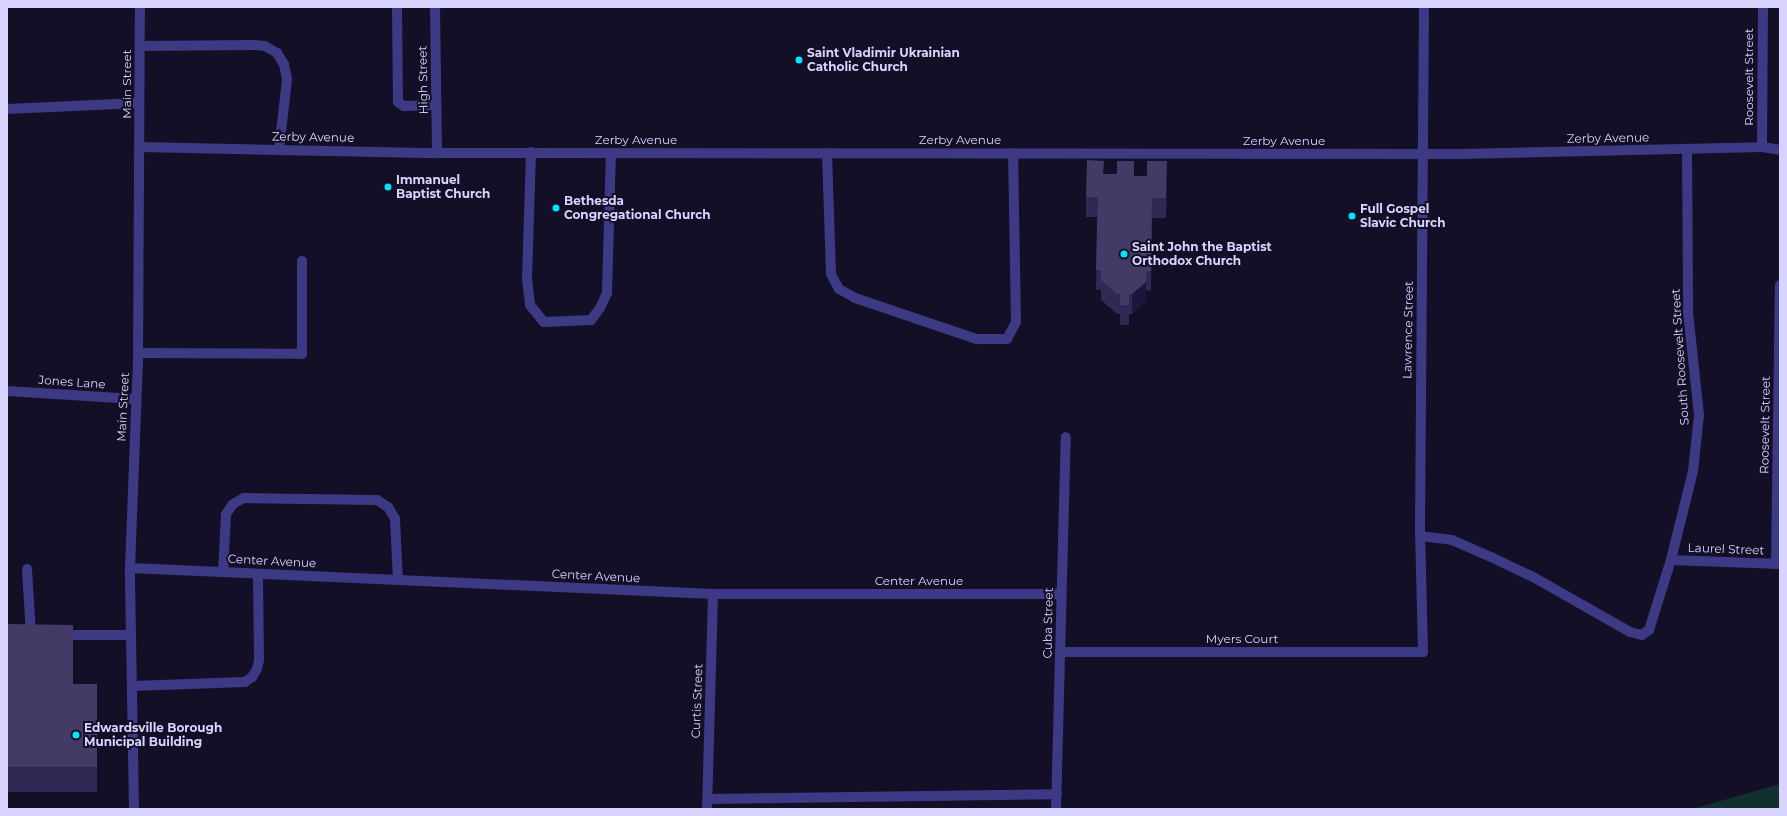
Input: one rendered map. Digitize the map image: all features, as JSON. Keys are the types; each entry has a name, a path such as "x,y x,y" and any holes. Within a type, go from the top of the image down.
{"street":[{"name":"Main Street","path":"134,809 130,568 135,399 138,353 140,7"},
{"path":"397,7 398,102 404,106 436,105"},
{"name":"High Street","path":"435,7 437,153"},
{"name":"Lawrence Street","path":"1423,652 1420,536 1424,7"},
{"name":"Roosevelt Street","path":"1762,147 1763,7"},
{"path":"140,46 254,45 265,46 277,53 284,64 287,80 279,149"},
{"path":"7,109 139,103"},
{"name":"Zerby Avenue","path":"140,147 437,153 1424,154 1762,147 1780,150"},
{"name":"South Roosevelt Street","path":"1420,536 1452,540 1491,557 1535,578 1630,632 1642,635 1649,630 1671,560 1693,471 1700,415 1688,312 1687,149"},
{"path":"531,152 527,280 530,305 544,322 591,320 600,308 607,292 610,153"},
{"path":"827,153 830,274 839,289 855,298 977,339 1007,339 1016,322 1013,153"},
{"path":"138,353 302,354 302,261"},
{"name":"Roosevelt Street","path":"1778,564 1780,285"},
{"name":"Jones Lane","path":"7,391 135,399"},
{"name":"Cuba Street","path":"1056,809 1066,437"},
{"path":"223,572 226,514 233,504 244,498 377,500 388,507 395,518 398,580"},
{"name":"Laurel Street","path":"1671,560 1778,564"},
{"name":"Center Avenue","path":"130,568 713,594 1061,594"},
{"path":"28,569 39,634"},
{"path":"132,686 245,682 252,677 257,669 259,660 258,574"},
{"name":"Curtis Street","path":"708,809 713,594"},
{"path":"19,634 131,635"},
{"name":"Myers Court","path":"1061,652 1423,652"},
{"path":"708,798 1057,794"}],"green space":[{"path":"1780,784 1780,809 1692,809"}],"building":[{"name":"Saint John the Baptist Orthodox Church","path":"1087,160 1104,161 1103,174 1117,174 1117,161 1134,161 1134,176 1147,176 1147,161 1167,161 1166,198 1152,198 1151,271 1146,271 1146,282 1132,294 1129,294 1129,305 1120,305 1120,294 1117,294 1101,280 1101,270 1096,270 1098,197 1086,197"},
{"path":"7,624 73,625 73,684 97,684 97,767 7,767"}],"place":[{"name":"Saint Vladimir Ukrainian Catholic Church","path":"799,60"},
{"name":"Immanuel Baptist Church","path":"388,187"},
{"name":"Bethesda Congregational Church","path":"556,208"},
{"name":"Full Gospel Slavic Church","path":"1352,216"},
{"name":"Saint John the Baptist Orthodox Church","path":"1124,254"},
{"name":"Edwardsville Borough Municipal Building","path":"76,735"}]}
